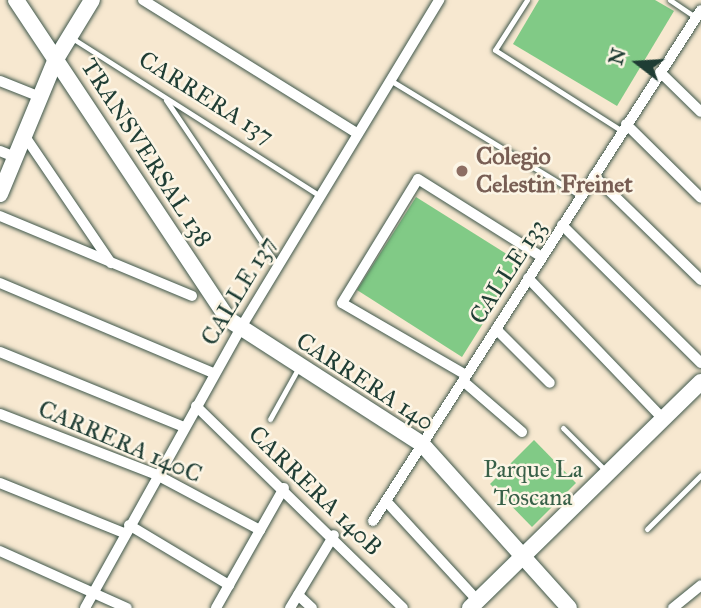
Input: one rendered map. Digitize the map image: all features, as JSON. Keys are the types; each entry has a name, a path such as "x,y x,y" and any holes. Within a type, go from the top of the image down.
{"street":[{"name":"TRANSVERSAL 138","path":"16,0 223,314 240,329"},
{"path":"0,194 8,154 24,135 56,59 92,0"},
{"path":"143,0 358,134"},
{"name":"CALLE 137","path":"85,608 126,529 240,329 439,0"},
{"name":"CALLE 133","path":"373,521 660,72 699,16"},
{"path":"660,72 701,112"},
{"path":"0,81 40,97"},
{"path":"624,128 701,198"},
{"path":"24,135 111,262"},
{"path":"594,176 701,280"},
{"path":"522,432 465,378 342,303 418,179 542,257"},
{"path":"0,216 192,296"},
{"path":"562,225 701,363"},
{"path":"528,278 663,419"},
{"path":"0,283 215,374"},
{"name":"CARRERA 140","path":"240,329 422,444 525,554 569,608"},
{"path":"496,329 550,383"},
{"path":"0,352 184,427"},
{"path":"386,501 473,604 701,383"},
{"name":"CARRERA 140B","path":"196,406 334,535 403,608"},
{"name":"CARRERA 140C","path":"0,414 157,475 260,530"},
{"path":"0,482 126,529 229,585"},
{"path":"216,608 284,488"},
{"path":"290,608 334,535"},
{"path":"0,551 93,590 127,608"},
{"path":"673,608 701,585"},
{"path":"298,595 312,608"}],"lane":[{"path":"527,0 495,50 624,128"},
{"path":"670,0 699,16"},
{"name":"CARRERA 137","path":"70,37 320,196"},
{"path":"390,80 581,196"},
{"path":"164,97 278,266"},
{"path":"270,419 300,366"},
{"path":"563,428 608,473"},
{"path":"647,528 701,475"}],"green space":[{"path":"539,0 655,0 674,11 617,106 513,44"},
{"path":"416,197 521,263 462,357 357,290"},
{"name":"Parque La Toscana","path":"534,440 576,483 532,527 490,484"}],"place":[{"name":"Colegio Celestin Freinet","path":"462,171"}]}
